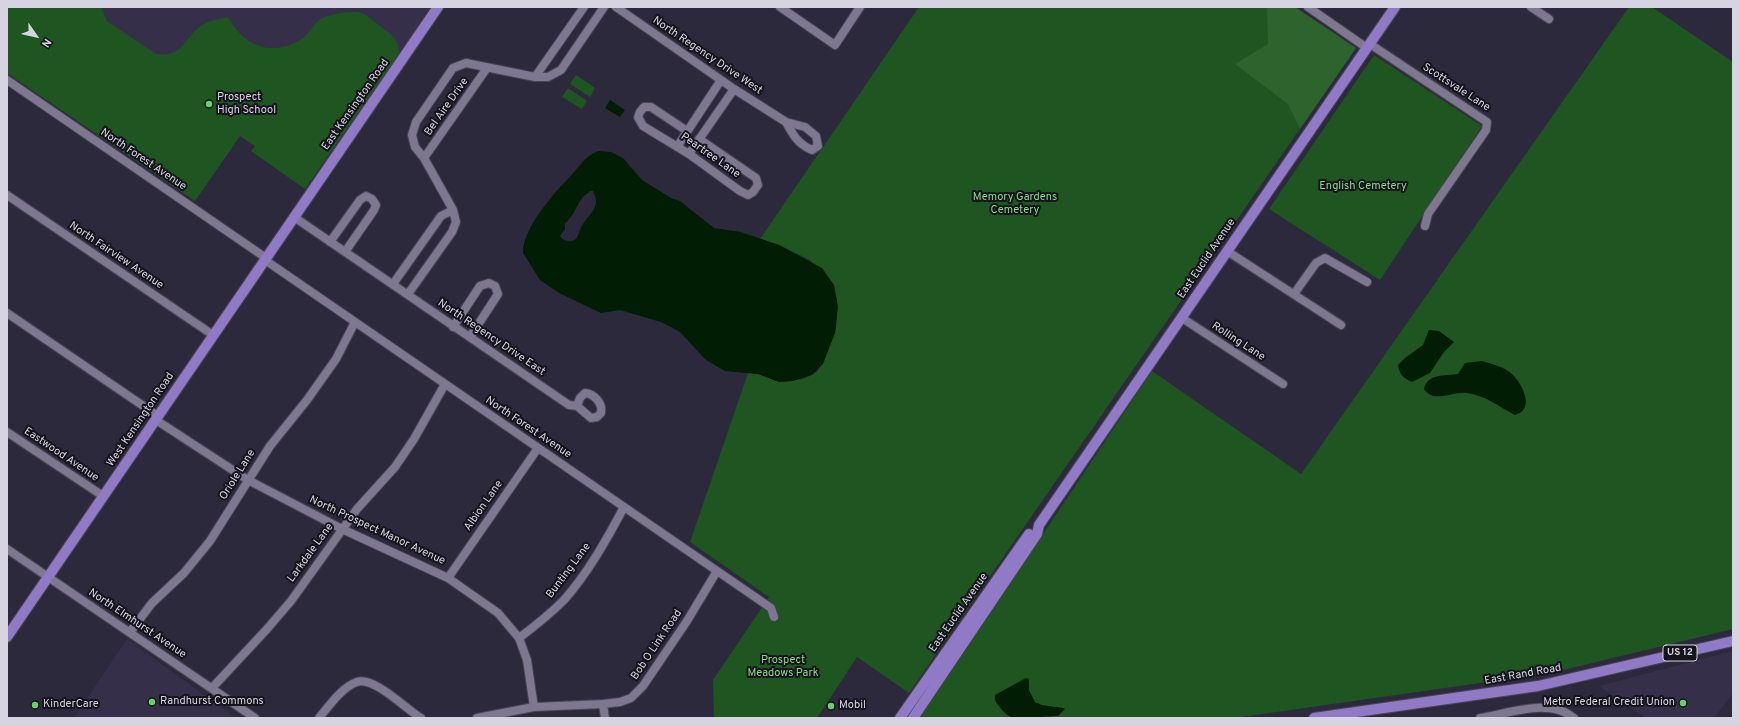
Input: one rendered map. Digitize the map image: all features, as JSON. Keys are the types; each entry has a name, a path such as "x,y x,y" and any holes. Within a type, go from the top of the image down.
{"main road":[{"name":"East Kensington Road","path":"294,217 438,7"},
{"name":"East Euclid Avenue","path":"913,718 1036,534 1039,525 1395,7"},
{"name":"West Kensington Road","path":"7,637 294,217"},
{"name":"East Euclid Avenue","path":"900,718 1032,528 1039,525"},
{"name":"East Rand Road","path":"1314,718 1538,686 1733,641"}],"street":[{"path":"535,76 584,7"},
{"name":"Bel Aire Drive","path":"408,294 452,232 456,222 453,210 424,158 415,147 412,135 416,122 453,68 466,63 487,68 548,77 561,70 604,7"},
{"name":"North Regency Drive West","path":"616,7 734,89 786,122"},
{"path":"780,7 835,45 860,7"},
{"path":"1308,7 1369,46"},
{"path":"1531,7 1549,19"},
{"name":"Scottsvale Lane","path":"1369,46 1487,122 1486,130 1428,214 1425,226"},
{"name":"Bel Aire Drive","path":"424,158 487,68"},
{"name":"North Forest Avenue","path":"7,80 355,322 771,608 774,617"},
{"path":"677,146 721,80"},
{"path":"689,154 734,89"},
{"name":"Peartree Lane","path":"687,131 651,108 644,107 638,117 643,126 689,154 740,191 748,195 754,192 758,185 756,178 699,139"},
{"name":"North Fairview Avenue","path":"7,195 213,335"},
{"path":"330,242 360,200 366,196 372,199 376,205 374,210 345,252"},
{"path":"394,284 441,216 453,210"},
{"name":"North Regency Drive East","path":"294,217 394,284 453,327 570,405 577,406"},
{"path":"1227,251 1341,325"},
{"path":"1294,294 1316,263 1325,258 1366,282"},
{"path":"453,327 480,286 489,283 495,286 498,294 470,337"},
{"name":"North Prospect Manor Avenue","path":"7,313 248,480 342,529 448,578 498,613 520,638 527,660 534,707"},
{"name":"Rolling Lane","path":"1182,318 1283,384"},
{"name":"Oriole Lane","path":"130,632 152,603 184,573 210,541 270,446 307,400 336,359 355,322"},
{"name":"Larkdale Lane","path":"212,688 267,629 291,600 357,509 395,467 414,439 445,384"},
{"name":"Eastwood Avenue","path":"7,432 103,496"},
{"name":"Albion Lane","path":"448,578 538,448"},
{"name":"Bunting Lane","path":"520,638 546,618 565,599 601,547 624,507"},
{"name":"North Elmhurst Avenue","path":"7,549 256,718"},
{"name":"Bob O Link Road","path":"477,718 534,707 603,704 620,702 631,698 643,686 687,621 717,571"},
{"path":"319,718 344,690 358,682 367,682 378,687 421,718"},
{"path":"603,704 605,718"},
{"path":"1480,718 1494,717 1535,708 1552,709 1570,715 1574,718"}],"shaded area":[{"name":"Prospect High School","path":"7,7 432,7 305,189 251,151 255,146 240,136 195,201 7,73"},
{"path":"610,100 625,110 620,117 605,108"},
{"path":"598,151 611,152 623,158 642,180 671,198 680,201 714,228 741,232 779,245 822,268 834,285 838,307 835,333 823,364 812,375 793,381 779,382 758,374 725,371 706,360 680,332 661,322 620,310 601,313 559,293 540,280 523,253 527,234 539,214 554,194 581,164","holes":["590,191 593,191 596,201 592,213 583,224 574,240 568,241 563,239 560,236 565,229 565,223 568,221 583,197"]},
{"path":"1429,330 1439,331 1454,342 1444,352 1430,373 1412,382 1402,376 1398,365 1423,345"},
{"path":"1482,361 1506,370 1517,379 1523,391 1526,403 1525,408 1521,412 1515,415 1474,394 1461,393 1433,396 1424,389 1429,380 1433,378 1443,375 1458,374 1465,363"},
{"name":"Randhurst Commons","path":"127,639 236,718 74,718"},
{"path":"1733,651 1733,693 1714,718 1646,718 1599,686"},
{"path":"1026,678 1029,679 1029,690 1035,702 1042,705 1065,709 1058,716 1019,718 1007,715 996,703 995,695"}],"green space":[{"name":"Prospect High School","path":"7,7 101,7 107,21 156,54 173,53 184,45 197,29 204,24 218,19 228,17 242,35 250,42 269,48 280,48 291,45 302,39 318,21 324,17 341,13 358,12 367,16 394,38 398,45 399,54 305,189 251,151 255,146 240,136 195,201 7,73"},
{"name":"Memory Gardens Cemetery","path":"919,7 1295,7 1356,48 909,693 857,657 817,718 714,718 713,680 769,597 690,542 748,373 758,374 779,382 803,379 818,371 835,333 837,318 837,298 810,260 779,245 760,239"},
{"path":"1267,7 1295,7 1356,48 1300,129 1288,104 1235,64 1268,44"},
{"path":"1629,7 1652,7 1733,62 1733,629 1551,673 1234,718 920,718 1152,371 1301,474"},
{"name":"English Cemetery","path":"1374,55 1482,126 1380,280 1269,209"},
{"path":"576,75 595,88 590,97 570,84"},
{"path":"568,88 587,101 582,109 562,97"}],"place":[{"name":"Prospect High School","path":"209,104"},
{"name":"Randhurst Commons","path":"152,702"},
{"name":"Metro Federal Credit Union","path":"1683,703"},
{"name":"KinderCare","path":"35,705"},
{"name":"Mobil","path":"831,706"}],"park label":[{"name":"Prospect Meadows Park","path":"783,667"}]}
